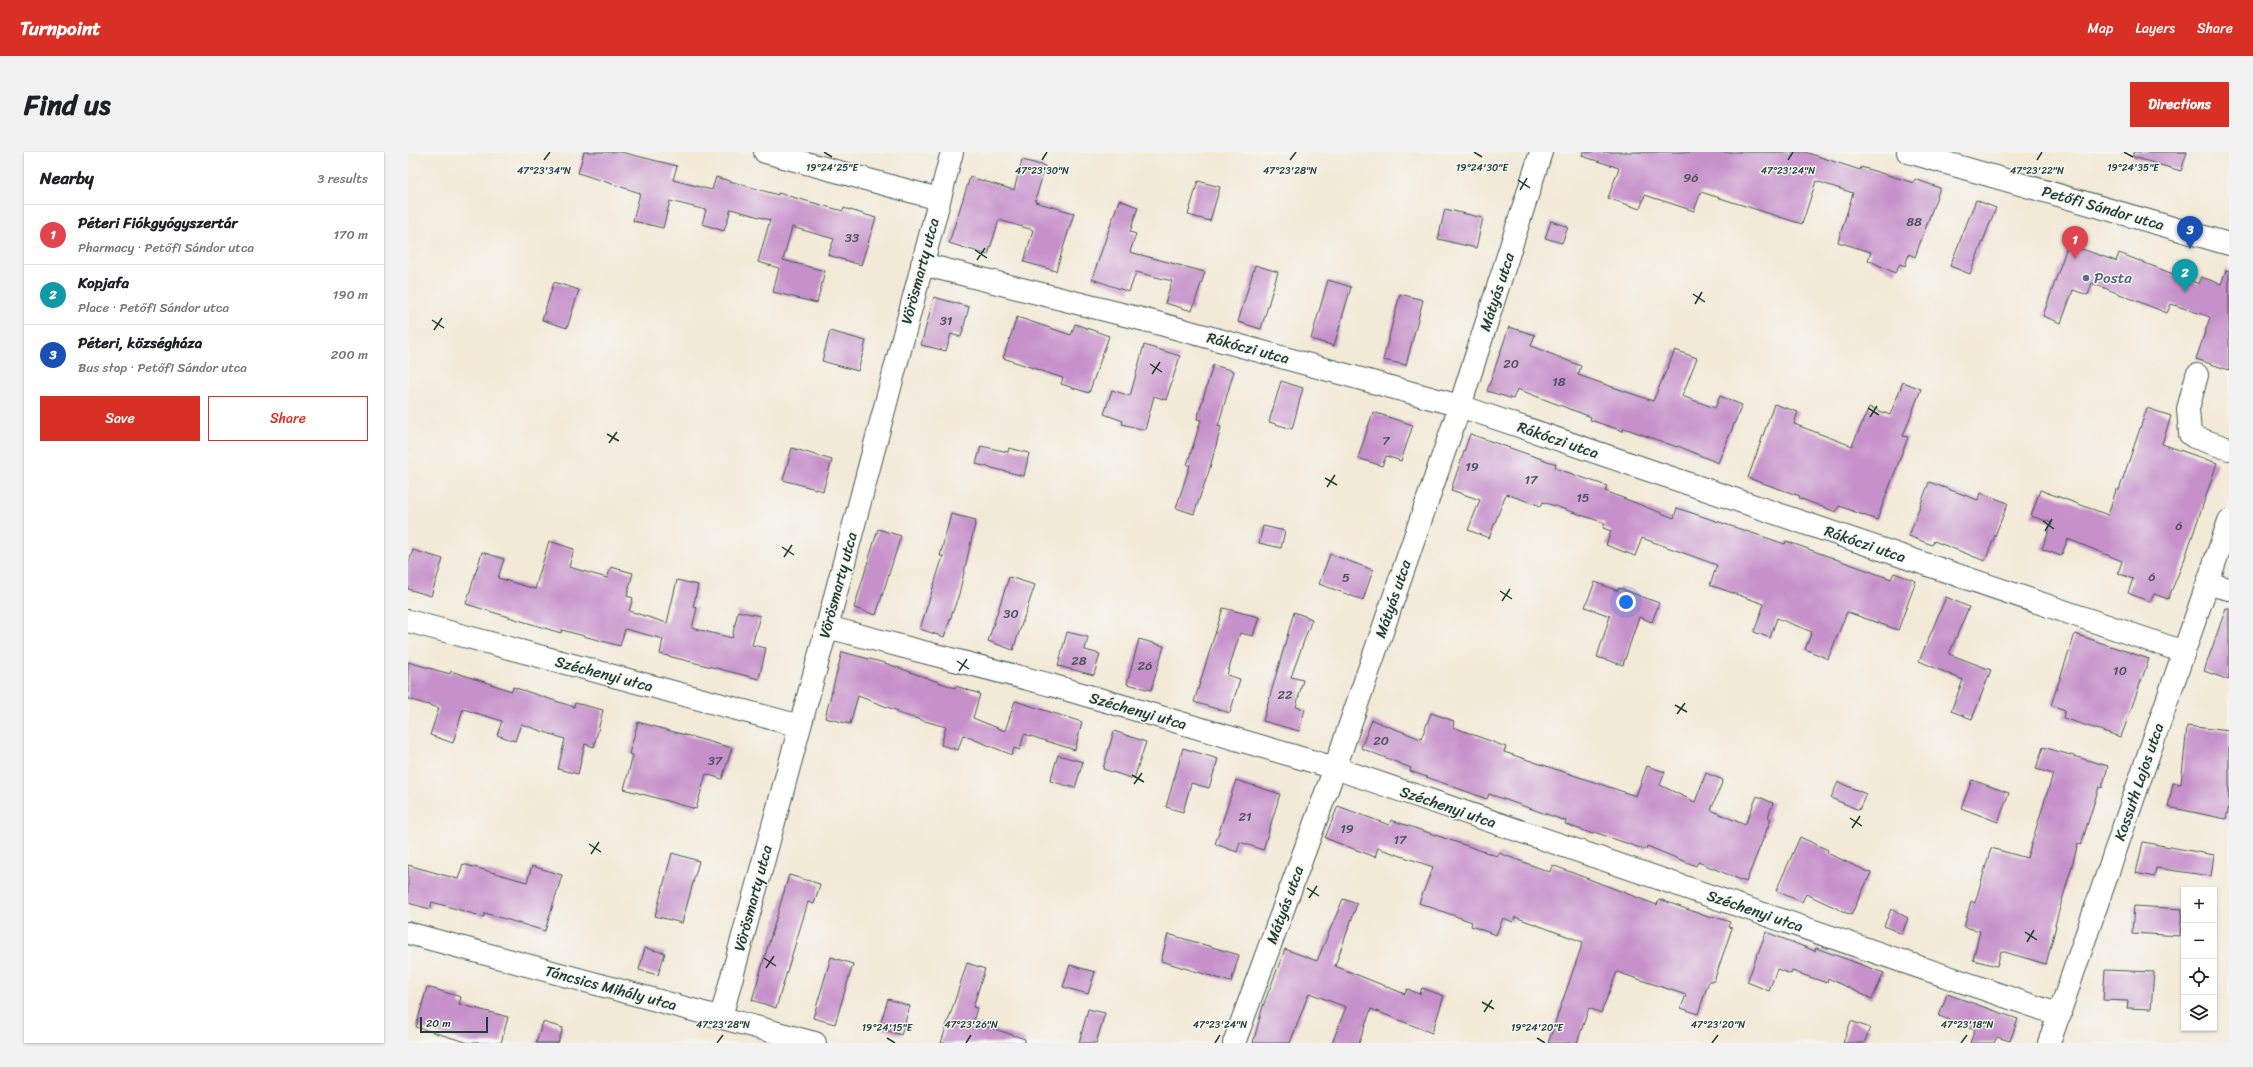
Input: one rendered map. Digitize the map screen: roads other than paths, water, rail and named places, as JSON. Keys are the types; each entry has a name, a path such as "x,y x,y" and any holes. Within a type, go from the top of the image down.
{"street":[{"path":"765,152 939,199"},
{"name":"Vörösmarty utca","path":"721,1017 828,626 952,152"},
{"name":"Mátyás utca","path":"1234,1043 1335,768 1460,406 1542,152"},
{"name":"Petőfi Sándor utca","path":"1908,152 2229,244"},
{"name":"Rákóczi utca","path":"922,264 1157,323 1460,406 2184,652"},
{"path":"2197,375 2188,409 2190,434 2194,437 2229,449"},
{"name":"Kossuth Lajos utca","path":"2049,1043 2060,1015 2229,521"},
{"path":"2208,584 2229,590"},
{"name":"Széchenyi utca","path":"408,621 800,726"},
{"name":"Széchenyi utca","path":"828,626 1051,685 1335,768 2060,1015"},
{"name":"Táncsics Mihály utca","path":"408,934 814,1043"}],"place":[{"name":"Péteri, községháza","path":"2190,249"},
{"name":"Péteri Fiókgyógyszertár","path":"2075,259"},
{"name":"Posta","path":"2086,278"},
{"name":"Kopjafa","path":"2185,292"}]}
